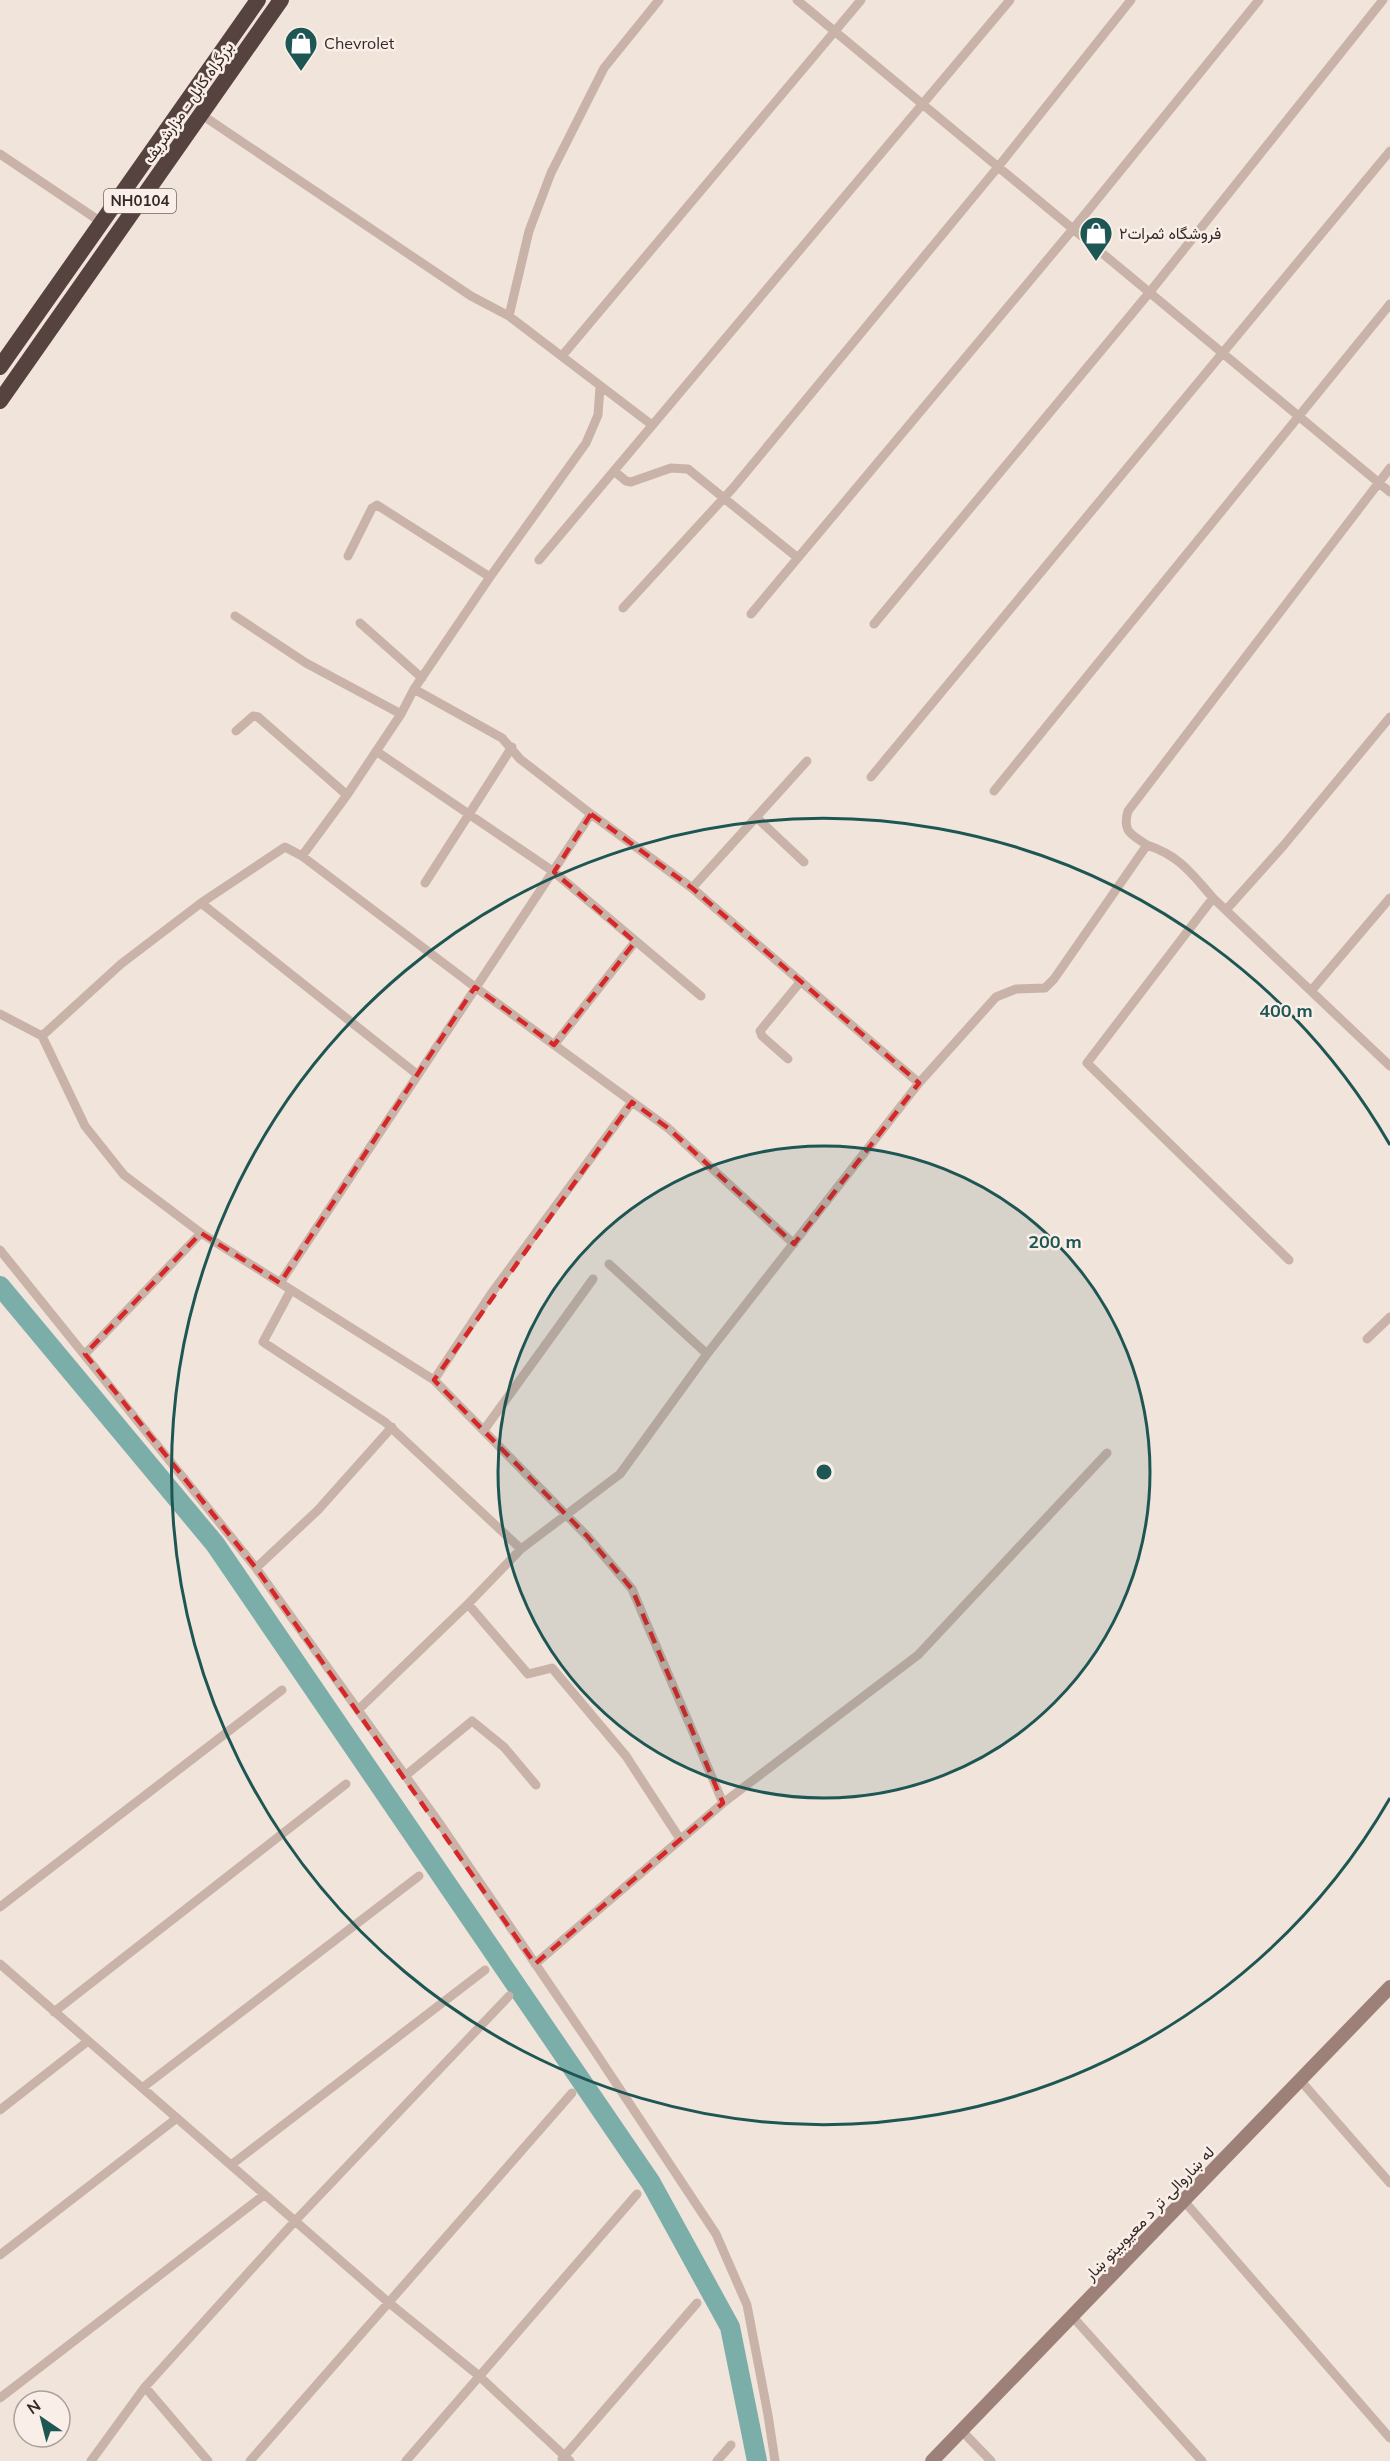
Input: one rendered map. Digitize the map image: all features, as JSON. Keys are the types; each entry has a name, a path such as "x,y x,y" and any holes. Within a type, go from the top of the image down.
{"highway":[{"name":"بزرگراه کابل - مزارشریف","path":"0,367 258,0"},
{"name":"بزرگراه کابل - مزارشریف","path":"0,401 281,0"}],"street":[{"path":"509,316 529,231 551,173 604,68 659,0"},
{"path":"797,0 1390,492"},
{"path":"562,356 861,0"},
{"path":"539,560 1011,0"},
{"path":"623,608 724,497 998,167 1131,0"},
{"path":"751,614 1073,229 1259,0"},
{"path":"874,624 1149,292 1383,0"},
{"path":"185,103 471,296 509,316 600,387 652,424"},
{"path":"872,777 1390,151"},
{"path":"0,154 101,222"},
{"path":"994,791 1390,304"},
{"path":"302,856 347,795 489,577 586,443 598,415 600,387"},
{"path":"614,471 626,481 631,482 671,468 688,469 798,558"},
{"path":"1390,468 1128,811 1125,822 1129,833 1147,845 1168,852 1187,868 1226,910 1390,1066"},
{"path":"348,556 372,508 377,505 489,577"},
{"path":"235,616 306,663 401,714"},
{"path":"360,623 422,678"},
{"path":"414,689 502,738 520,759 692,888 920,1083"},
{"path":"236,731 253,716 258,717 347,795"},
{"path":"1226,910 1284,845 1390,717"},
{"path":"425,883 512,747"},
{"path":"376,751 554,873 701,996"},
{"path":"692,888 807,761"},
{"path":"280,1283 591,814"},
{"path":"756,818 804,862"},
{"path":"358,1710 468,1604 520,1549 620,1474 706,1354 920,1083 996,997 1016,989 1044,988 1054,979 1147,845"},
{"path":"42,1036 121,964 201,903 283,847 302,856 475,987 668,1128 794,1244"},
{"path":"1214,898 1087,1063 1289,1260"},
{"path":"1311,991 1390,898"},
{"path":"201,903 418,1075"},
{"path":"554,1045 636,942"},
{"path":"788,1059 762,1036 760,1031 801,981"},
{"path":"0,1014 42,1036 85,1126 124,1175 201,1233 434,1380 587,1536 632,1589 723,1803"},
{"path":"434,1380 491,1294 632,1102"},
{"path":"85,1354 201,1233"},
{"path":"0,1250 256,1568 405,1776 535,1964 716,2234 747,2305 775,2461"},
{"path":"609,1264 706,1354"},
{"path":"484,1430 593,1279"},
{"path":"291,1290 263,1342 392,1427 520,1549"},
{"path":"1367,1339 1390,1317"},
{"path":"256,1568 318,1510 392,1427"},
{"path":"535,1964 723,1803 918,1655 1107,1453"},
{"path":"468,1604 528,1674 552,1668 626,1756 680,1839"},
{"path":"0,1907 282,1690"},
{"path":"405,1776 472,1721 504,1747 536,1785"},
{"path":"54,2012 346,1784"},
{"path":"142,2088 419,1876"},
{"path":"1,1966 388,2302 478,2375 565,2460 697,2303"},
{"path":"231,2165 485,1970"},
{"name":"له ښاروالۍ تر د معیوبیتو ښار","path":"932,2461 1390,1987"},
{"path":"91,2461 145,2387 295,2222 509,1996"},
{"path":"0,2110 88,2041"},
{"path":"1300,2080 1390,2183"},
{"path":"250,2461 572,2093"},
{"path":"0,2255 177,2118"},
{"path":"406,2461 478,2375 637,2194"},
{"path":"0,2398 264,2195"},
{"path":"1184,2201 1390,2438"},
{"path":"1072,2316 1202,2461"},
{"path":"145,2387 208,2461"},
{"path":"961,2430 992,2461"},
{"path":"717,2461 731,2445"}],"highlighted area":[{"path":"591,814 692,888 919,1083 794,1244 668,1128 632,1102 434,1380 587,1536 632,1589 723,1803 535,1964 256,1568 85,1354 201,1233 280,1283 475,987 554,1045 635,942 554,872"}],"waterway":[{"path":"0,1286 215,1544 651,2183 730,2327 757,2461"}],"place":[{"name":"Chevrolet","path":"301,72"},
{"name":"فروشگاه ثمرات٢","path":"1096,262"}]}
